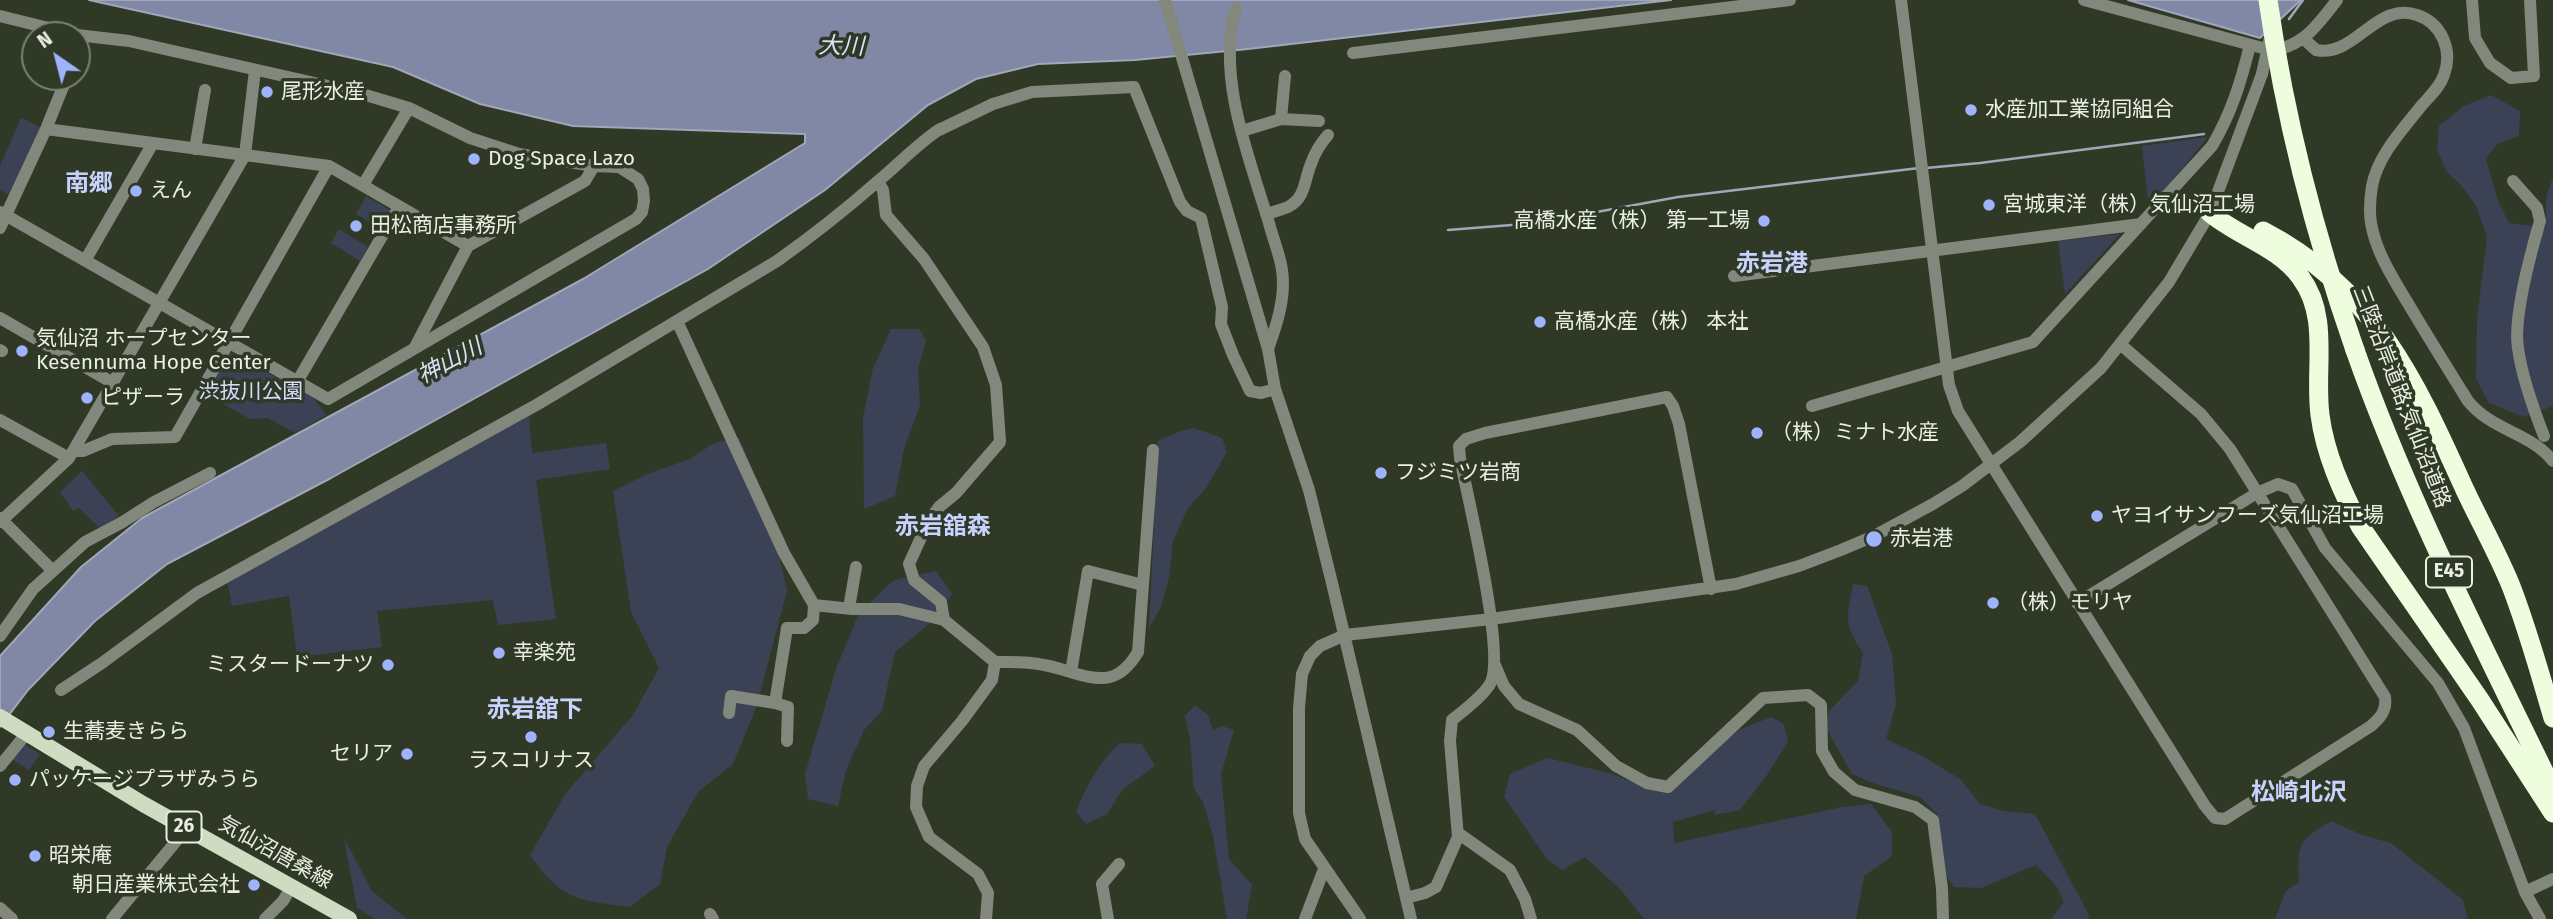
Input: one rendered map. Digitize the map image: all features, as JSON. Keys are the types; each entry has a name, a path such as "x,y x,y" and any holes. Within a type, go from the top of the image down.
{"highway":[{"name":"三陸沿岸道路;気仙沼道路","path":"2268,0 2281,85 2308,199 2334,290 2438,525 2553,764"},
{"name":"三陸沿岸道路;気仙沼道路","path":"2277,0 2297,110 2317,196 2359,348 2412,492 2553,790"},
{"path":"2210,213 2235,217 2311,260 2345,289 2394,348 2419,392 2510,584 2540,668 2553,718"},
{"path":"2210,213 2228,228 2272,250 2301,277 2312,297 2318,319 2320,415 2327,450 2348,502 2360,526 2480,700 2553,813"}],"main road":[{"name":"気仙沼唐桑線","path":"0,718 22,734 349,919"}],"street":[{"path":"1165,0 1268,349 1275,389 1309,490 1411,919"},
{"path":"1353,53 1790,0"},
{"path":"1901,0 1949,385 1958,411 2205,806 2216,818 2225,819 2371,726 2382,715 2385,698 2230,449 2201,414 2120,344"},
{"path":"2084,0 2270,50 2281,50 2304,39 2337,0"},
{"path":"1360,919 1305,839 1298,813 1299,708 1303,674 1310,656 1320,646 1345,635 1711,589 1798,566 1874,537 1942,498 1991,465 2101,368 2169,282 2210,213 2221,187 2262,74 2277,0"},
{"path":"2472,0 2475,38 2490,63 2511,78 2534,76 2530,0"},
{"path":"1236,8 1229,45 1233,94 1282,271 1280,314 1268,349"},
{"path":"2304,39 2316,50 2335,51 2384,18 2404,13 2427,19 2443,37 2448,62 2444,77 2405,126 2379,166 2369,207 2371,226 2385,263 2468,401 2491,422 2544,435"},
{"path":"0,16 21,21"},
{"path":"4,213 328,399 636,219 642,212 645,201 638,179 619,167 594,166 519,154 470,138 409,108 359,93 130,41 91,37"},
{"path":"1812,406 2033,342 2212,146 2226,122 2240,88 2250,45"},
{"path":"53,571 1,520 71,455 245,155 255,70"},
{"path":"1281,119 1285,76"},
{"path":"61,690 197,593 450,454 778,261 878,182 924,139 939,129 993,104 1032,92 1134,87 1180,202 1187,211 1201,218 1222,307 1222,324 1233,355 1251,391 1261,393 1275,389"},
{"path":"195,149 205,90"},
{"path":"0,228 4,213 46,129 61,91"},
{"path":"363,185 409,108"},
{"path":"1242,131 1281,119 1319,121"},
{"path":"46,129 329,166 468,246"},
{"path":"1266,214 1296,202 1306,185 1316,150 1328,135"},
{"path":"86,259 153,143"},
{"path":"0,420 71,455 112,439 175,437 329,166"},
{"path":"415,347 468,246 585,181 594,166"},
{"path":"2513,181 2537,208 2540,221 2517,325 2517,347 2553,461"},
{"path":"878,182 883,190 886,215 924,258 965,319 983,347 996,385 1000,442 956,493 939,507 928,522 909,564 914,580 942,602 944,620"},
{"path":"297,382 399,207"},
{"path":"1734,276 2141,224"},
{"path":"0,318 113,383"},
{"path":"677,321 784,553 814,605 813,620 804,628 787,628 775,703"},
{"path":"1406,898 1426,893 1436,887 1458,837 1450,741 1452,720 1469,707 1491,683 1494,663 1491,618 1459,446 1466,439 1485,433 1667,397 1679,424 1711,589"},
{"path":"814,605 899,609 944,620 995,662 1020,661 1110,677 1131,664 1138,652 1153,450"},
{"path":"0,636 33,589 85,542 210,473"},
{"path":"2077,603 2257,493 2278,484 2292,489 2326,548 2438,683 2464,728 2525,892 2540,919"},
{"path":"849,608 856,567"},
{"path":"1071,672 1088,571 1143,585"},
{"path":"986,919 988,893 978,874 929,837 916,807 916,797 924,766 992,680 995,662"},
{"path":"1494,663 1504,686 1519,704 1577,730 1616,765 1647,783 1668,787 1763,698 1808,695 1821,705 1822,751 1834,772 1855,790 1915,807 1933,820 1942,888 1943,919"},
{"path":"729,713 732,696 788,707 786,741"},
{"path":"0,766 22,734"},
{"path":"112,919 187,828"},
{"path":"1458,833 1510,870 1531,919"},
{"path":"1108,919 1102,884 1119,864"},
{"path":"1306,919 1324,869"},
{"path":"2525,892 2552,880"},
{"path":"265,919 283,901 292,886"},
{"path":"0,908 12,919"}],"green space":[{"path":"2491,95 2520,111 2519,136 2497,144 2486,159 2498,201 2509,223 2546,228 2547,197 2553,179 2553,406 2524,417 2489,403 2476,379 2477,320 2487,236 2476,206 2461,185 2447,172 2437,150 2439,126 2464,106"},
{"path":"21,118 40,127 10,195 0,190 0,166"},
{"path":"2208,137 2156,200 2148,201 2142,146"},
{"path":"366,196 390,210 380,228 356,214"},
{"path":"339,229 368,247 360,261 331,243"},
{"path":"2120,234 2065,294 2058,241"},
{"path":"891,329 919,329 926,340 918,369 920,405 904,449 895,496 864,509 863,418 873,368"},
{"name":"渋抜川公園","path":"229,352 313,397 326,415 295,433 268,418 250,419 202,392"},
{"path":"529,416 532,453 606,443 610,469 536,480 556,619 498,625 493,600 377,611 382,647 297,657 289,596 232,606 227,581"},
{"path":"1194,428 1222,438 1227,452 1206,488 1188,508 1173,541 1169,577 1161,607 1149,628 1158,441"},
{"path":"739,437 768,507 787,591 756,708 733,764 698,792 667,847 660,884 630,907 572,896 552,882 530,855 566,793 633,715 659,668 631,612 613,491 647,474 690,459 714,443"},
{"path":"82,471 119,516 101,529 79,508 73,511 60,492"},
{"path":"936,571 952,594 934,620 895,652 882,711 864,730 846,770 838,806 808,799 805,774 836,669 859,613 894,580"},
{"path":"1853,584 1867,586 1892,654 1896,704 1886,739 1924,757 1960,779 1980,804 2004,811 2035,814 2089,915 2088,919 2051,919 2064,902 2057,887 2036,865 1981,888 1954,887 1945,874 1937,814 1920,797 1852,774 1825,726 1829,711 1858,681 1863,653 1852,635 1848,620"},
{"path":"1195,705 1208,715 1213,730 1222,726 1234,730 1221,774 1229,859 1252,885 1246,919 1227,919 1213,836 1203,802 1194,789 1190,739 1185,716"},
{"path":"1771,717 1784,724 1788,741 1767,775 1740,810 1714,815 1715,810 1673,822 1674,843 1842,807 1871,804 1892,832 1892,856 1864,876 1856,919 1644,919 1621,890 1585,857 1562,870 1548,860 1504,797 1510,774 1547,758 1609,773 1647,787 1679,778 1739,730"},
{"path":"19,741 40,754 29,770 8,757"},
{"path":"1120,743 1142,744 1155,766 1123,789 1107,814 1086,824 1076,812 1094,775"},
{"path":"2331,821 2362,835 2391,843 2463,900 2468,919 2275,919 2286,891 2299,882 2302,845"},
{"path":"344,838 372,891 407,919 375,919 357,908"}],"water":[{"path":"89,0 1671,0 1248,49 1135,60 1038,64 976,79 928,105 825,190 708,269 331,478 167,564 95,621 28,690 0,727 0,656 81,567 142,518 583,279 805,143 805,134 573,126 480,104 393,67"},
{"path":"2128,0 2301,0 2260,38"}],"waterway":[{"path":"2289,19 2303,0"},
{"path":"1926,168 2204,134"},
{"path":"1448,230 1537,223 1678,197 1919,168"}],"place":[{"name":"尾形水産","path":"267,92"},
{"name":"水産加工業協同組合","path":"1971,110"},
{"name":"Dog Space Lazo","path":"474,159"},
{"name":"えん","path":"136,191"},
{"name":"宮城東洋（株）気仙沼工場","path":"1989,205"},
{"name":"高橋水産（株） 第一工場","path":"1764,221"},
{"name":"田松商店事務所","path":"356,226"},
{"name":"高橋水産（株） 本社","path":"1540,322"},
{"name":"気仙沼 ホープセンター Kesennuma Hope Center","path":"22,351"},
{"name":"ピザーラ","path":"87,398"},
{"name":"（株）ミナト水産","path":"1757,433"},
{"name":"フジミツ岩商","path":"1381,473"},
{"name":"ヤヨイサンフーズ気仙沼工場","path":"2097,516"},
{"name":"赤岩港","path":"1874,539"},
{"name":"（株）モリヤ","path":"1993,603"},
{"name":"幸楽苑","path":"499,653"},
{"name":"ミスタードーナツ","path":"388,665"},
{"name":"生蕎麦きらら","path":"49,732"},
{"name":"ラスコリナス","path":"531,737"},
{"name":"セリア","path":"407,754"},
{"name":"パッケージプラザみうら","path":"15,780"},
{"name":"昭栄庵","path":"35,856"},
{"name":"朝日産業株式会社","path":"254,885"}],"district":[{"name":"南郷","path":"89,184"},
{"name":"赤岩港","path":"1772,264"},
{"name":"赤岩舘森","path":"943,527"},
{"name":"赤岩舘下","path":"535,710"},
{"name":"松崎北沢","path":"2299,793"}],"water label":[{"name":"大川","path":"841,47"},
{"name":"神山川","path":"450,362"}]}
